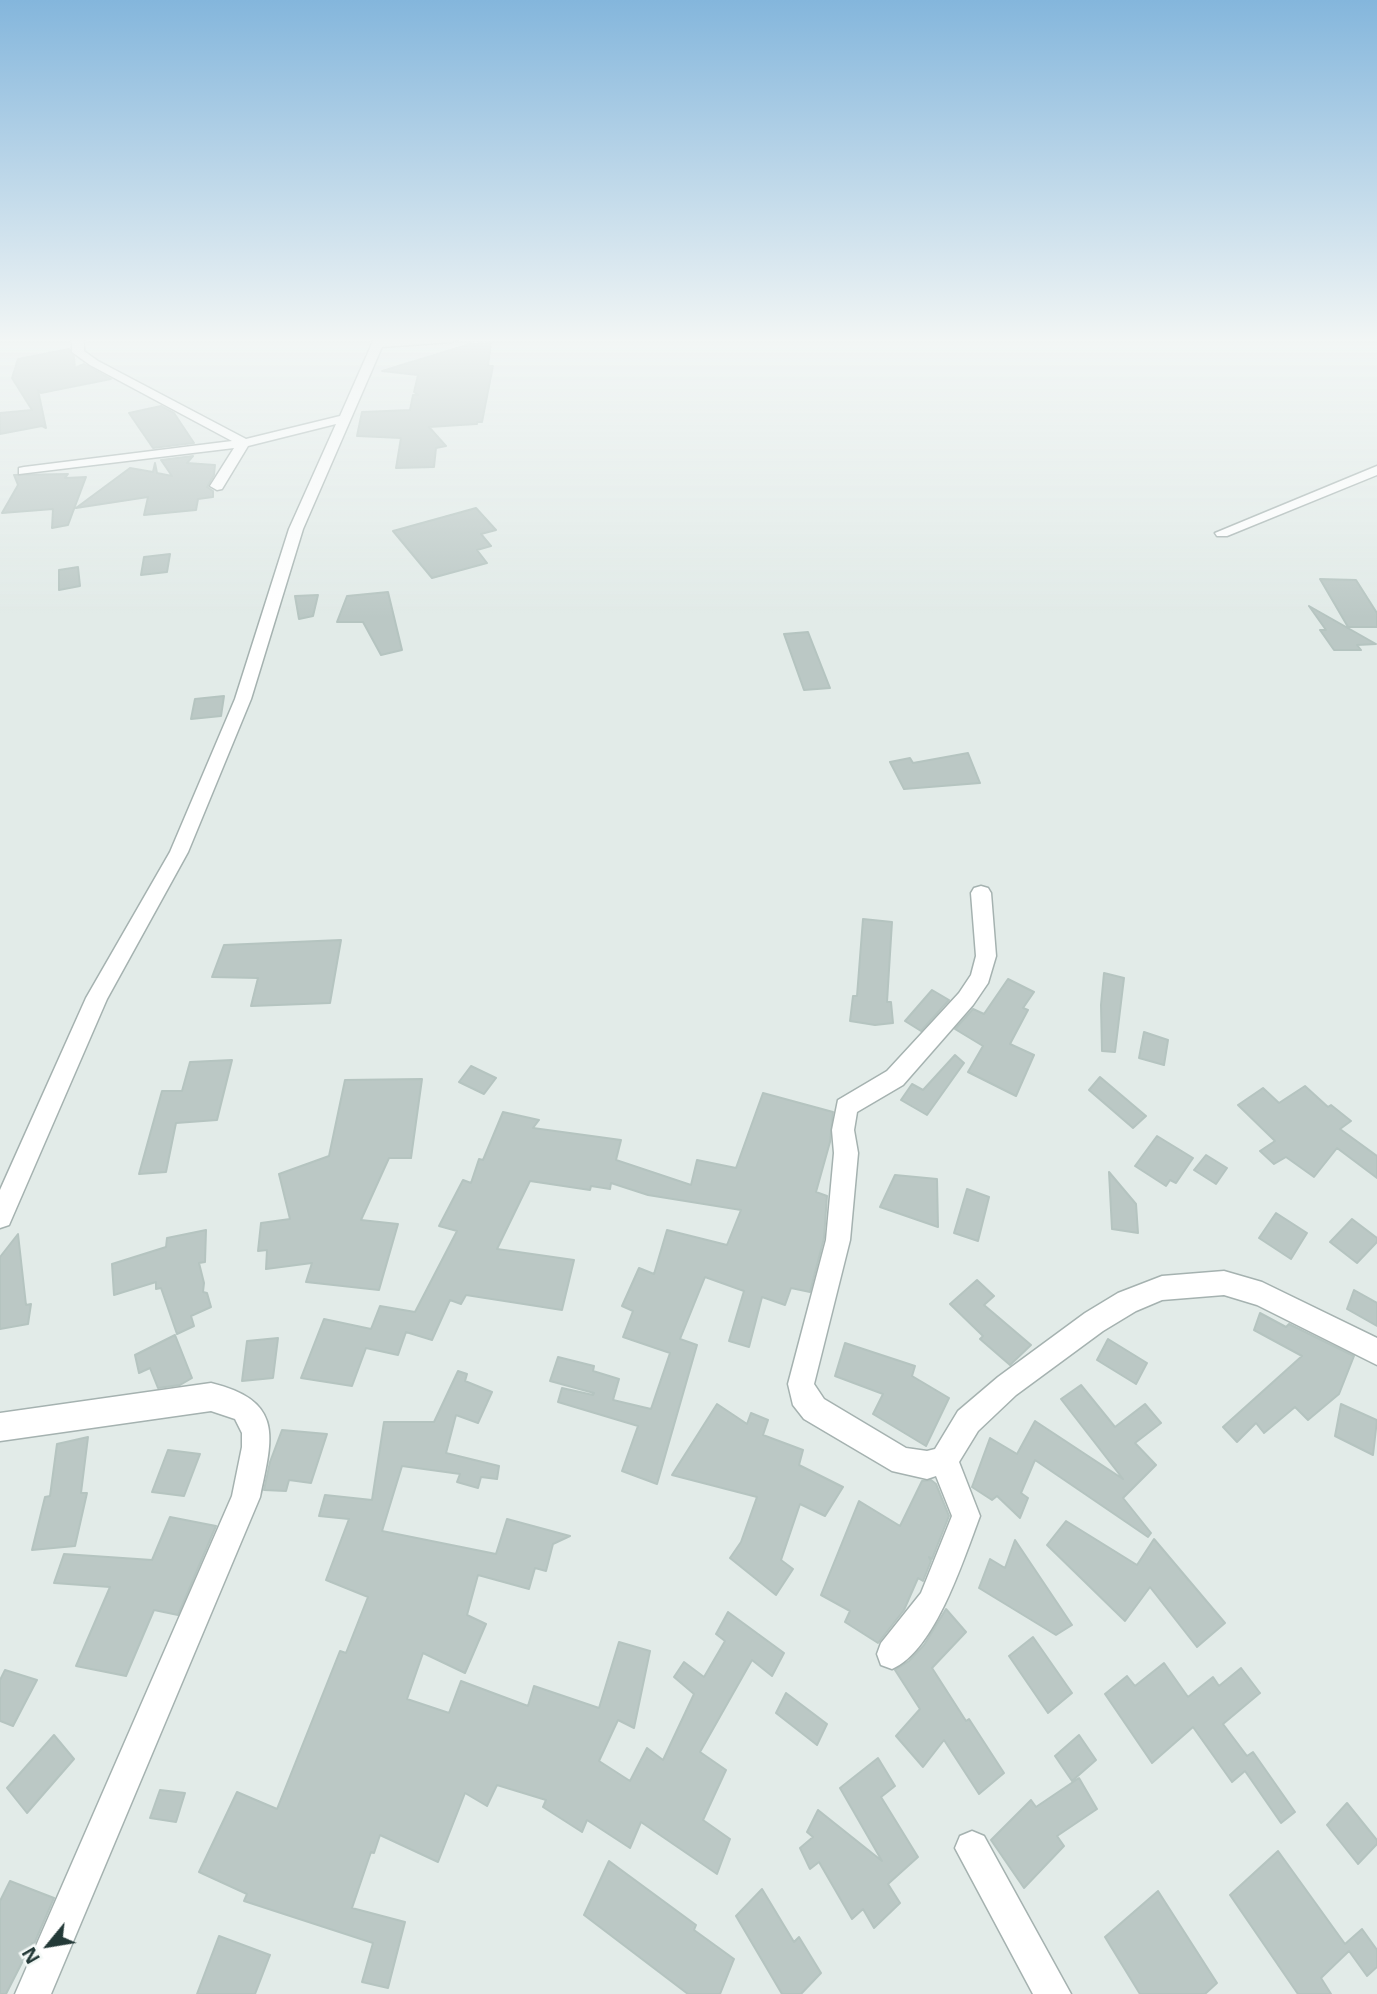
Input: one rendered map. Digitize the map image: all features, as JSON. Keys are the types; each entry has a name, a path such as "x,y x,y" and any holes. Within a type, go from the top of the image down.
{"street":[{"path":"228,432 243,443"},
{"path":"23,471 243,443 288,432"},
{"path":"0,1217 97,999 179,852 243,699 296,529 339,432"},
{"path":"217,486 243,443"},
{"path":"1222,533 1377,470"},
{"path":"981,893 986,956 981,977 966,999 895,1077 846,1107 843,1130 846,1153 838,1240 801,1384 803,1395 814,1409 902,1461 927,1465 944,1461 968,1421 1007,1386 1094,1322 1127,1302 1162,1288 1224,1283 1262,1294 1377,1352"},
{"path":"0,1427 211,1397 231,1400 246,1408 255,1424 257,1440 246,1497 33,1994"},
{"path":"892,1654 932,1603 966,1516 944,1461"},
{"path":"972,1848 1053,1994"}],"building":[{"path":"142,432 187,432 194,443 153,448"},
{"path":"358,432 434,432 446,446 436,448 434,467 396,468 401,438 357,436"},
{"path":"193,456 187,463 215,465 214,475 207,487 213,491 213,497 198,499 196,510 144,515 148,497 76,508 130,468 153,472 155,463 157,473 172,476 161,460"},
{"path":"68,474 65,478 86,477 68,525 52,528 53,509 2,513 18,485 14,475"},
{"path":"476,508 496,530 481,534 491,546 477,550 487,563 432,578 393,531"},
{"path":"170,554 167,572 141,575 144,557"},
{"path":"78,567 80,586 59,590 59,570"},
{"path":"1320,579 1356,580 1377,613 1377,627 1348,627"},
{"path":"388,592 402,650 381,655 363,622 337,622 347,596"},
{"path":"318,595 313,616 299,619 295,596"},
{"path":"1309,606 1376,644 1357,645 1361,650 1334,650 1320,630 1326,630"},
{"path":"808,632 830,688 804,690 784,634"},
{"path":"224,696 221,716 191,719 195,699"},
{"path":"968,753 980,783 904,789 890,762 910,758 913,763"},
{"path":"863,919 892,922 887,1002 891,1002 893,1023 875,1025 850,1021 853,996 857,996"},
{"path":"341,940 330,1003 251,1006 258,978 212,977 224,945"},
{"path":"1104,973 1124,978 1115,1052 1102,1051 1101,1005"},
{"path":"1008,979 1034,992 1023,1008 1028,1010 1010,1044 1034,1055 1016,1096 968,1072 983,1046 955,1029 973,1009 984,1014"},
{"path":"932,990 949,1000 921,1031 905,1021"},
{"path":"1144,1032 1168,1040 1164,1065 1139,1058"},
{"path":"955,1055 964,1063 927,1115 901,1100 912,1084 923,1090"},
{"path":"232,1060 217,1120 176,1123 166,1172 139,1174 162,1091 182,1091 190,1062"},
{"path":"471,1066 496,1078 484,1094 459,1082"},
{"path":"1100,1077 1146,1116 1133,1128 1089,1090"},
{"path":"422,1079 411,1158 389,1158 361,1220 398,1224 379,1290 306,1282 312,1263 266,1269 267,1250 258,1251 261,1223 290,1219 279,1174 329,1156 345,1080"},
{"path":"1305,1086 1328,1107 1331,1105 1351,1121 1340,1129 1377,1156 1377,1178 1337,1148 1314,1177 1286,1157 1274,1164 1260,1151 1275,1141 1238,1105 1263,1088 1279,1103"},
{"path":"763,1093 833,1112 830,1142 816,1192 827,1196 824,1238 810,1292 791,1288 785,1305 762,1297 749,1347 729,1341 744,1291 705,1277 680,1339 697,1345 657,1484 622,1471 638,1426 558,1402 562,1388 593,1395 594,1393 550,1381 558,1357 594,1366 593,1371 619,1379 613,1400 651,1409 670,1353 623,1337 633,1311 622,1306 639,1268 654,1274 667,1230 727,1245 741,1210 648,1195 611,1183 610,1189 591,1186 590,1190 530,1181 497,1249 574,1260 562,1310 466,1295 461,1304 450,1300 432,1340 406,1332 398,1355 366,1348 352,1386 301,1378 324,1319 371,1329 380,1306 415,1312 457,1231 439,1226 463,1180 471,1183 479,1159 483,1160 503,1112 539,1120 533,1128 621,1140 616,1160 691,1185 697,1160 736,1168"},
{"path":"1157,1136 1193,1158 1176,1183 1170,1180 1166,1186 1135,1166"},
{"path":"1206,1155 1227,1168 1216,1184 1194,1170"},
{"path":"1109,1172 1136,1204 1138,1233 1112,1229"},
{"path":"895,1175 937,1179 938,1227 880,1207"},
{"path":"967,1189 989,1197 978,1241 954,1233"},
{"path":"1276,1213 1307,1233 1291,1259 1259,1238"},
{"path":"1352,1219 1377,1238 1377,1242 1357,1263 1330,1242"},
{"path":"206,1230 205,1262 199,1263 204,1283 203,1292 207,1293 211,1307 191,1316 194,1326 177,1334 161,1288 156,1289 156,1282 114,1295 112,1264 166,1247 167,1238"},
{"path":"18,1234 26,1305 31,1304 28,1324 0,1329 0,1257"},
{"path":"977,1280 994,1296 984,1305 1031,1345 1010,1365 980,1339 983,1336 950,1304"},
{"path":"1354,1290 1377,1303 1377,1326 1347,1309"},
{"path":"1260,1313 1354,1356 1339,1394 1308,1420 1295,1407 1264,1433 1256,1423 1237,1442 1223,1427 1302,1356 1254,1330"},
{"path":"175,1335 192,1378 180,1385 158,1388 150,1368 139,1373 135,1355"},
{"path":"278,1338 273,1378 242,1381 247,1341"},
{"path":"1108,1339 1147,1363 1136,1384 1097,1360"},
{"path":"845,1343 915,1366 912,1376 949,1398 926,1446 873,1414 883,1394 835,1376"},
{"path":"458,1371 467,1374 465,1381 492,1392 478,1423 456,1415 446,1453 499,1466 497,1479 481,1477 478,1488 457,1482 460,1474 402,1466 382,1531 496,1554 507,1519 570,1536 553,1544 546,1571 535,1568 529,1589 478,1575 467,1615 486,1624 465,1673 423,1653 407,1699 449,1713 461,1681 528,1706 534,1686 599,1708 619,1642 650,1651 634,1728 618,1720 599,1761 630,1781 647,1748 663,1760 694,1694 674,1677 684,1662 704,1677 725,1641 716,1634 728,1612 784,1653 772,1676 752,1660 700,1752 726,1770 703,1820 730,1839 717,1874 641,1822 630,1848 587,1820 582,1832 543,1807 546,1800 497,1785 487,1806 465,1793 438,1862 380,1835 374,1853 371,1852 352,1908 405,1922 388,1988 362,1982 373,1943 244,1901 247,1894 199,1872 237,1792 277,1809 340,1651 346,1653 368,1597 326,1580 349,1519 319,1516 325,1495 372,1500 384,1422 434,1422"},
{"path":"1081,1385 1115,1427 1145,1404 1161,1423 1135,1443 1156,1465 1123,1498 1151,1533 1148,1537 1035,1460 1021,1493 1028,1498 1020,1518 997,1496 992,1500 972,1487 990,1438 1017,1454 1035,1421 1123,1479 1061,1399"},
{"path":"717,1404 747,1424 751,1413 768,1420 763,1435 803,1450 799,1465 843,1487 825,1516 800,1504 781,1560 793,1569 776,1595 730,1558 741,1542 757,1497 672,1475"},
{"path":"1341,1404 1377,1420 1373,1455 1335,1436"},
{"path":"282,1430 327,1434 311,1483 289,1480 286,1491 264,1490 270,1462"},
{"path":"88,1437 81,1493 87,1493 75,1546 32,1550 45,1497 50,1496 57,1444"},
{"path":"168,1450 200,1454 184,1496 152,1492"},
{"path":"931,1480 936,1484 949,1516 932,1559 929,1557 931,1561 923,1581 918,1578 904,1610 878,1643 845,1622 850,1611 821,1595 859,1501 900,1526 922,1481"},
{"path":"170,1517 216,1526 178,1615 154,1610 126,1676 76,1666 110,1587 54,1583 64,1554 152,1560"},
{"path":"1066,1521 1137,1565 1154,1539 1225,1623 1197,1647 1150,1587 1125,1621 1047,1545"},
{"path":"1015,1540 1072,1625 1056,1635 979,1588 990,1559 1005,1568"},
{"path":"946,1609 966,1632 932,1668 1004,1773 979,1794 944,1740 923,1767 896,1736 920,1709 895,1670 909,1661 924,1645"},
{"path":"1033,1637 1072,1693 1048,1713 1009,1656"},
{"path":"1164,1663 1188,1697 1213,1677 1219,1686 1241,1668 1260,1693 1223,1724 1247,1756 1253,1752 1295,1812 1281,1823 1245,1771 1232,1782 1193,1727 1152,1763 1105,1694 1127,1676 1135,1686"},
{"path":"5,1670 37,1680 13,1726 0,1721 0,1680"},
{"path":"786,1693 827,1724 817,1745 776,1713"},
{"path":"54,1735 74,1759 27,1813 7,1788"},
{"path":"1079,1735 1096,1760 1072,1781 1055,1756"},
{"path":"878,1758 895,1786 881,1797 918,1857 888,1884 900,1903 874,1928 863,1909 852,1919 819,1862 810,1869 800,1848 813,1837 807,1832 818,1810 882,1861 840,1788"},
{"path":"1079,1778 1097,1809 1057,1836 1064,1846 1024,1888 991,1840 1031,1800 1036,1807"},
{"path":"160,1790 185,1793 176,1822 150,1818"},
{"path":"1347,1803 1377,1840 1377,1844 1358,1864 1327,1825"},
{"path":"1278,1851 1345,1944 1362,1929 1377,1950 1377,1967 1367,1976 1349,1951 1321,1978 1331,1994 1298,1994 1230,1895"},
{"path":"609,1861 696,1925 694,1930 734,1959 720,1994 688,1994 584,1915"},
{"path":"10,1881 54,1898 34,1944 32,1943 6,1994 0,1994 0,1901"},
{"path":"762,1889 794,1942 799,1937 821,1973 801,1994 782,1994 736,1916"},
{"path":"1158,1891 1217,1983 1205,1994 1140,1994 1105,1937"},
{"path":"219,1936 270,1955 255,1994 197,1994"}]}
